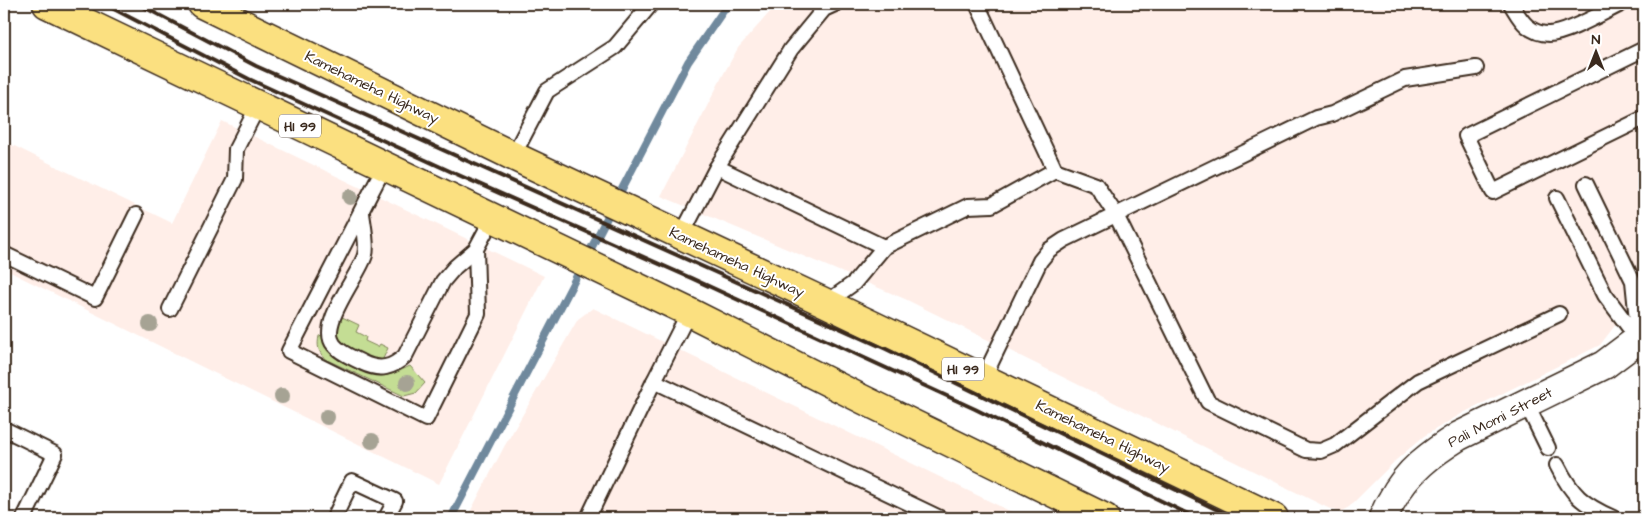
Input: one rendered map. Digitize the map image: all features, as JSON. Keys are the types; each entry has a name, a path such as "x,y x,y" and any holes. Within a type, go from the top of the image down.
{"main road":[{"name":"HI 99","path":"47,4 617,277 1105,518"},
{"name":"Kamehameha Highway","path":"202,4 513,156 826,303 1274,518"}],"street":[{"name":"Pali Momi Street","path":"1383,518 1400,486 1422,462 1459,436 1604,365 1642,343"}],"lane":[{"path":"513,156 547,91 615,47 651,4"},
{"path":"681,236 717,167 792,49 824,8 835,4"},
{"path":"977,4 1055,170 1096,186 1116,215 1208,402 1306,450 1321,451 1336,446 1418,381 1559,314"},
{"path":"1511,4 1519,18 1528,27 1537,32 1549,34 1567,30 1621,4"},
{"path":"1644,50 1466,136 1493,192 1644,118"},
{"path":"983,378 1040,261 1049,250 1064,240 1316,118 1332,114 1405,79 1476,68"},
{"path":"170,309 235,179 236,149 258,106"},
{"path":"384,167 288,351 426,419 478,314 476,249"},
{"path":"717,167 884,247"},
{"path":"826,303 854,283 884,247 968,206 992,205 1055,170"},
{"path":"1586,184 1633,280 1642,343"},
{"path":"1557,198 1605,295 1642,343"},
{"path":"362,212 366,254 334,317 330,330 333,344 337,348 370,366 388,367 397,363 405,356 443,281 455,267 476,249 492,218"},
{"path":"4,254 95,298 136,215"},
{"path":"588,518 689,312"},
{"path":"654,381 940,518"},
{"path":"1526,403 1548,448"},
{"path":"4,429 55,454 24,518"},
{"path":"1557,465 1567,485 1589,507 1612,518"},
{"path":"334,518 352,481 395,501 386,518"}],"shaded area":[{"path":"777,4 1644,4 1644,288 1600,345 1463,413 1424,436 1396,460 1349,507 1340,512 1328,508 905,299 661,196 738,48"},
{"path":"222,121 544,276 439,484 4,269 4,141 172,223"},
{"path":"593,308 1024,518 467,518 504,447 578,319"}],"green space":[{"path":"340,316 359,325 356,332 366,337 365,341 378,347 380,344 388,348 382,361 362,356 342,343 336,332"},
{"path":"322,335 326,346 333,356 356,369 370,374 385,376 410,366 425,383 416,393 404,396 325,359 318,346 319,336"}],"waterway":[{"path":"451,518 688,62 728,4"}],"railway":[{"path":"104,4 249,79 454,173 691,278 975,409 1196,518"},
{"path":"138,4 256,66 886,349 1234,518"}]}
